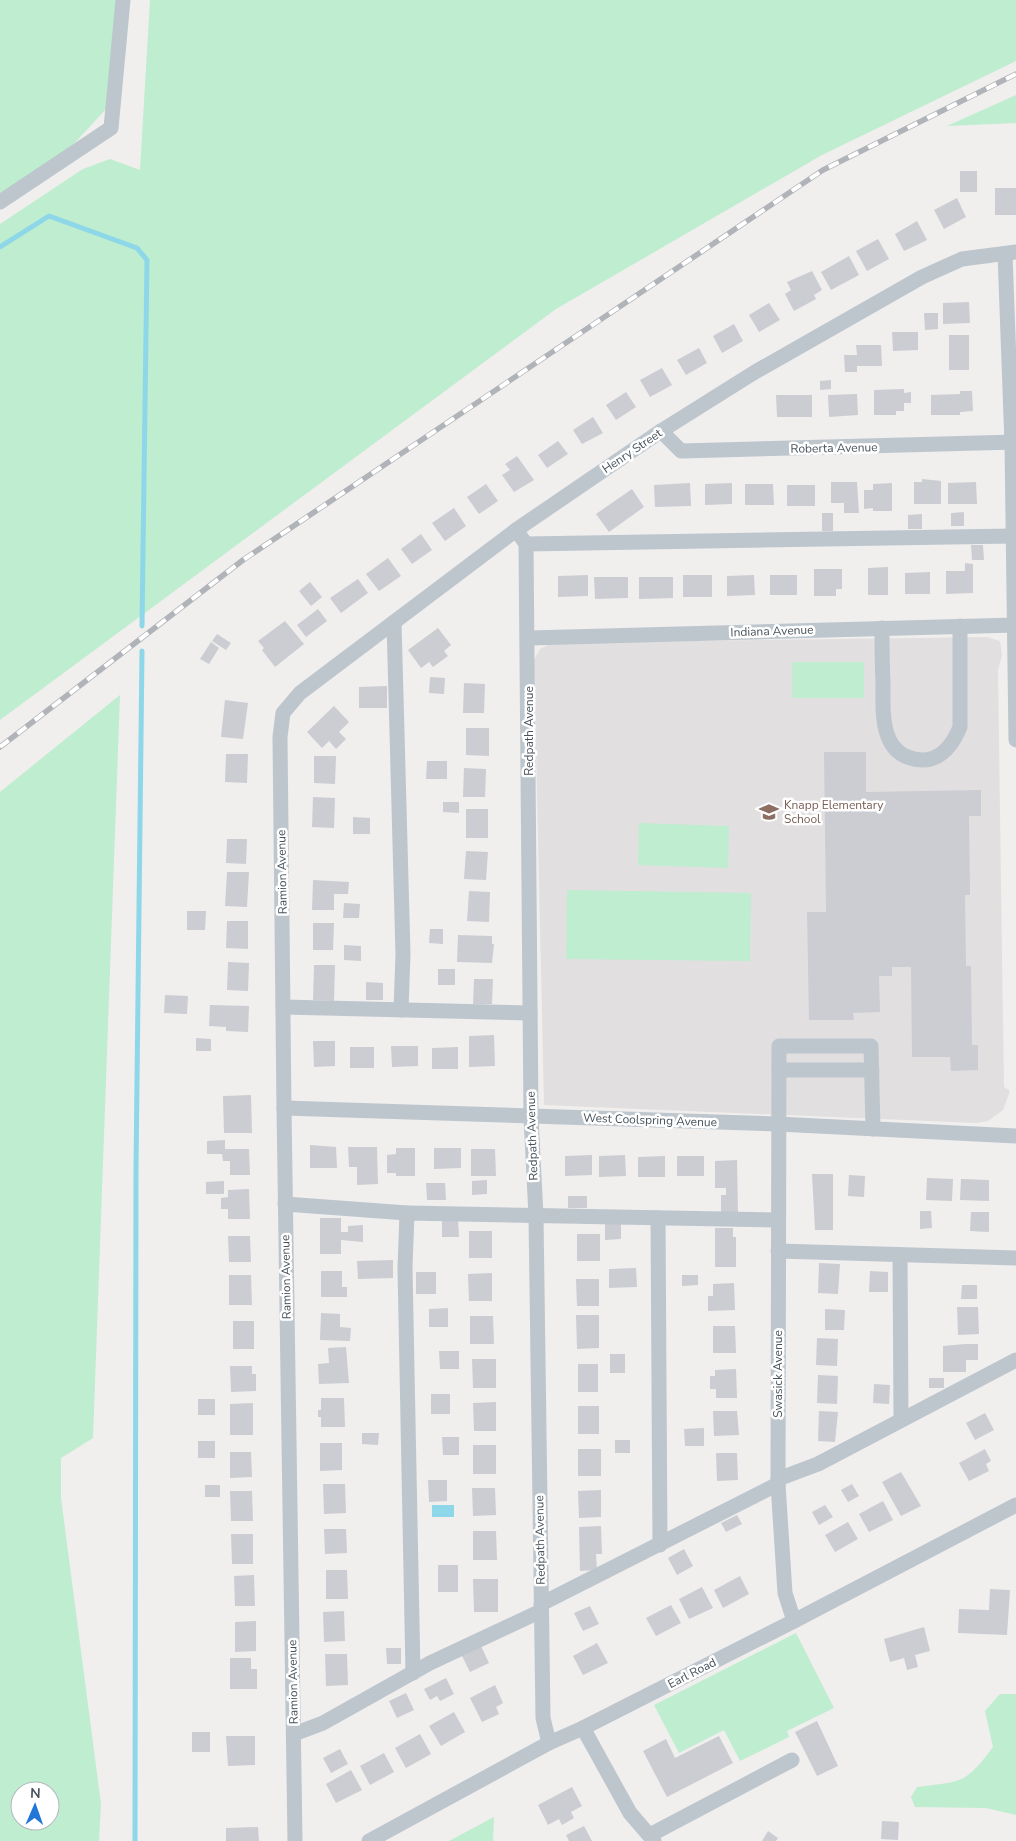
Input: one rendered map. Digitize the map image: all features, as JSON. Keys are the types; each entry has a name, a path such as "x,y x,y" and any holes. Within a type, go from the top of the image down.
{"street":[{"path":"0,202 111,128 123,0"},
{"path":"1011,253 1016,740"},
{"name":"Henry Street","path":"283,713 300,693 516,530 661,431 755,372 922,277 962,259 1011,253"},
{"name":"Roberta Avenue","path":"661,431 681,451 1014,443"},
{"path":"516,530 526,544 1013,536"},
{"name":"Redpath Avenue","path":"526,544 531,1117 536,1216 543,1718 549,1743"},
{"path":"394,622 402,954 401,1010"},
{"name":"Indiana Avenue","path":"528,638 1015,625"},
{"path":"882,628 883,726 891,743 902,754 913,760 926,760 936,758 945,751 954,742 960,727 960,626"},
{"name":"Ramion Avenue","path":"283,713 280,737 295,1841"},
{"path":"283,1007 530,1013"},
{"name":"Swasick Avenue","path":"794,1621 785,1593 778,1482 778,1124 780,1046 871,1046 872,1070"},
{"path":"780,1070 872,1070 873,1129"},
{"name":"West Coolspring Avenue","path":"284,1108 778,1124 1016,1136"},
{"path":"285,1204 407,1213 778,1220"},
{"path":"407,1213 405,1268 413,1673"},
{"path":"658,1218 660,1545"},
{"path":"778,1251 1016,1258"},
{"path":"900,1254 901,1420"},
{"path":"294,1734 323,1723 413,1673 1016,1360"},
{"name":"Earl Road","path":"369,1841 549,1743 583,1728 794,1621 1016,1505"},
{"path":"583,1728 630,1812 652,1838 792,1760"}],"shaded area":[{"name":"Knapp Elementary School","path":"987,637 1000,641 1002,655 998,670 1004,1087 1010,1091 1003,1110 988,1121 976,1123 544,1105 534,660 540,649 552,643"}],"green space":[{"path":"0,0 117,0 106,109 70,148 0,195"},
{"path":"150,0 1016,0 1016,61 822,155 556,309 0,720 0,224 83,169 110,159 140,170"},
{"path":"1016,95 1016,123 947,126"},
{"path":"792,662 864,662 864,698 792,698"},
{"path":"120,695 93,1438 61,1458 61,1498 101,1804 99,1841 0,1841 0,792"},
{"path":"639,823 729,826 728,868 638,865"},
{"path":"567,890 751,893 750,961 566,959"},
{"path":"796,1633 834,1708 787,1731 789,1737 740,1761 724,1730 679,1753 654,1705"},
{"path":"1000,1694 1016,1694 1016,1815 986,1808 915,1807 911,1797 917,1787 944,1784 961,1779 969,1775 984,1759 993,1747 985,1711"},
{"path":"494,1817 493,1841 449,1841"}],"water":[{"path":"432,1505 454,1505 454,1517 432,1517"}],"building":[{"path":"960,171 977,171 977,192 960,192"},
{"path":"995,188 1016,188 1016,215 995,215"},
{"path":"957,198 966,217 944,229 934,210"},
{"path":"917,221 927,240 904,251 895,234"},
{"path":"878,239 889,259 867,271 856,251"},
{"path":"849,256 859,275 831,290 821,272"},
{"path":"812,271 822,290 814,295 816,299 794,311 785,294 791,290 787,282"},
{"path":"969,302 970,323 943,324 943,303"},
{"path":"769,303 780,320 759,332 749,315"},
{"path":"924,313 938,313 938,329 925,330"},
{"path":"734,324 743,341 722,353 713,336"},
{"path":"892,332 918,332 918,350 893,351"},
{"path":"949,335 969,335 969,370 949,370"},
{"path":"856,345 881,345 882,366 857,366 857,372 845,372 844,355 857,355"},
{"path":"699,348 707,363 686,375 677,360"},
{"path":"662,368 672,385 650,397 640,380"},
{"path":"831,380 831,389 820,390 820,381"},
{"path":"904,389 904,393 911,392 911,403 904,403 904,411 896,411 896,415 874,415 874,390"},
{"path":"960,391 972,391 973,411 960,412 960,415 931,415 931,395 960,394"},
{"path":"626,392 636,407 616,420 606,405"},
{"path":"857,394 858,415 829,417 828,395"},
{"path":"776,395 812,395 812,417 777,417"},
{"path":"593,417 603,433 582,444 573,430"},
{"path":"558,441 568,454 547,468 538,455"},
{"path":"517,456 534,480 514,492 502,475 510,470 505,464"},
{"path":"922,479 941,481 941,504 914,504 914,482 922,482"},
{"path":"831,482 857,482 859,513 844,513 844,503 831,503"},
{"path":"976,482 977,504 948,504 948,483"},
{"path":"690,483 691,506 655,507 654,485"},
{"path":"732,483 732,504 705,505 705,484"},
{"path":"892,483 892,511 873,511 873,508 864,509 864,490 873,490 873,484"},
{"path":"486,484 498,501 479,514 467,497"},
{"path":"745,484 773,484 774,505 745,505"},
{"path":"787,485 815,485 815,506 787,506"},
{"path":"632,489 644,507 609,532 596,514"},
{"path":"454,508 466,526 445,541 432,523"},
{"path":"964,512 964,526 951,526 951,513"},
{"path":"822,513 833,513 833,531 822,531"},
{"path":"922,514 922,529 908,529 908,515"},
{"path":"421,534 432,550 412,564 401,549"},
{"path":"971,545 983,545 984,560 972,560"},
{"path":"388,558 401,576 379,591 366,574"},
{"path":"965,563 973,564 973,593 946,594 946,571 965,571"},
{"path":"888,567 888,595 868,595 868,568"},
{"path":"814,569 842,569 842,589 836,589 836,596 814,596"},
{"path":"930,572 930,594 905,594 905,573"},
{"path":"588,575 588,596 558,597 558,576"},
{"path":"683,575 712,575 712,597 683,597"},
{"path":"754,575 755,595 727,596 727,576"},
{"path":"770,575 797,575 797,595 770,595"},
{"path":"594,577 628,577 628,598 595,599"},
{"path":"639,577 673,577 673,598 639,599"},
{"path":"358,579 368,593 341,613 330,598"},
{"path":"310,582 322,597 311,606 299,591"},
{"path":"318,609 327,621 306,637 297,625"},
{"path":"285,621 304,644 275,667 262,650 264,648 258,641"},
{"path":"438,628 451,645 444,651 448,656 433,667 429,662 421,668 408,650"},
{"path":"217,634 231,643 226,650 212,641"},
{"path":"211,642 219,648 209,664 200,659"},
{"path":"430,677 445,678 444,694 429,693"},
{"path":"464,683 485,684 484,713 463,713"},
{"path":"387,686 387,708 359,708 359,687"},
{"path":"225,700 248,703 243,739 221,737"},
{"path":"334,706 349,722 339,732 346,739 336,749 329,741 322,748 307,732"},
{"path":"466,728 489,728 489,756 466,755"},
{"path":"824,752 866,752 866,792 981,790 981,816 969,816 970,895 965,895 966,966 971,966 972,1045 978,1045 978,1070 951,1071 950,1057 912,1057 911,967 892,967 892,976 879,976 880,1012 853,1013 854,1020 809,1020 807,912 826,912"},
{"path":"226,754 248,754 247,783 225,782"},
{"path":"314,756 336,756 335,784 314,783"},
{"path":"427,761 447,761 447,779 426,779"},
{"path":"464,768 486,769 485,797 463,797"},
{"path":"313,797 335,798 334,828 312,827"},
{"path":"443,802 459,802 459,813 443,812"},
{"path":"466,809 488,809 488,838 466,838"},
{"path":"353,817 370,818 370,834 353,834"},
{"path":"227,839 247,839 246,864 226,863"},
{"path":"466,851 488,852 486,880 464,879"},
{"path":"227,872 249,872 247,907 225,906"},
{"path":"313,880 349,882 348,894 334,894 334,910 312,910"},
{"path":"469,891 490,892 489,922 467,921"},
{"path":"344,903 360,904 359,918 343,918"},
{"path":"187,911 206,911 205,930 187,930"},
{"path":"227,921 248,921 248,949 226,948"},
{"path":"313,923 334,923 333,950 313,950"},
{"path":"430,929 443,929 443,944 429,943"},
{"path":"458,935 492,936 492,944 494,944 492,963 457,962"},
{"path":"344,945 361,946 361,961 344,960"},
{"path":"228,962 249,963 248,991 227,990"},
{"path":"314,965 335,965 334,1001 313,1000"},
{"path":"438,969 455,969 455,985 438,985"},
{"path":"474,979 493,979 492,1004 473,1004"},
{"path":"366,982 383,983 383,1000 366,1000"},
{"path":"165,995 188,996 187,1014 164,1013"},
{"path":"210,1005 249,1006 248,1032 226,1031 226,1027 209,1026"},
{"path":"494,1035 495,1066 469,1067 469,1036"},
{"path":"196,1038 211,1039 211,1051 196,1051"},
{"path":"313,1041 335,1041 335,1066 314,1067"},
{"path":"391,1046 418,1046 418,1066 392,1067"},
{"path":"350,1047 374,1047 374,1068 350,1068"},
{"path":"458,1047 458,1069 432,1069 432,1048"},
{"path":"251,1095 252,1133 224,1133 223,1096"},
{"path":"225,1140 225,1149 249,1149 250,1175 230,1175 230,1161 223,1161 222,1154 207,1154 207,1141"},
{"path":"310,1145 336,1147 337,1168 310,1168"},
{"path":"348,1147 377,1147 378,1184 357,1185 357,1167 349,1167"},
{"path":"396,1148 415,1148 415,1176 396,1176 396,1173 387,1173 387,1155 396,1154"},
{"path":"434,1148 461,1148 461,1168 434,1169"},
{"path":"471,1149 495,1149 496,1176 471,1176"},
{"path":"592,1155 592,1175 565,1176 565,1156"},
{"path":"625,1155 626,1176 599,1177 599,1156"},
{"path":"665,1156 665,1177 638,1177 638,1157"},
{"path":"677,1156 704,1156 704,1176 677,1176"},
{"path":"737,1160 738,1212 721,1212 721,1195 726,1195 726,1188 715,1188 715,1161"},
{"path":"812,1174 833,1174 833,1230 815,1230"},
{"path":"849,1175 865,1176 864,1197 848,1196"},
{"path":"927,1178 953,1179 952,1201 926,1200"},
{"path":"961,1179 989,1180 989,1201 960,1200"},
{"path":"487,1180 487,1194 472,1195 472,1181"},
{"path":"224,1181 224,1194 206,1194 206,1182"},
{"path":"426,1183 445,1183 446,1200 427,1200"},
{"path":"249,1189 250,1219 228,1219 228,1209 221,1209 221,1198 228,1197 228,1190"},
{"path":"568,1196 587,1196 587,1208 568,1208"},
{"path":"920,1211 931,1211 932,1228 920,1229"},
{"path":"971,1212 989,1212 989,1232 970,1231"},
{"path":"320,1218 341,1218 341,1232 348,1232 348,1226 363,1225 363,1242 341,1240 341,1254 320,1254"},
{"path":"442,1219 458,1219 459,1237 442,1237"},
{"path":"621,1223 621,1239 605,1240 605,1224"},
{"path":"715,1228 733,1228 733,1237 736,1237 736,1267 715,1267"},
{"path":"469,1231 492,1231 492,1258 469,1258"},
{"path":"577,1234 600,1234 600,1261 577,1261"},
{"path":"228,1236 250,1236 251,1262 229,1262"},
{"path":"393,1260 393,1278 358,1279 357,1261"},
{"path":"819,1263 840,1264 838,1294 818,1293"},
{"path":"636,1268 637,1287 609,1288 609,1269"},
{"path":"321,1271 342,1271 342,1287 347,1287 347,1297 321,1297"},
{"path":"870,1271 888,1272 888,1292 869,1292"},
{"path":"416,1272 436,1272 436,1294 416,1294"},
{"path":"492,1273 492,1301 469,1301 468,1274"},
{"path":"229,1275 251,1275 252,1305 229,1305"},
{"path":"682,1275 698,1275 698,1285 682,1286"},
{"path":"576,1279 599,1279 599,1306 577,1306"},
{"path":"734,1283 735,1310 708,1311 708,1296 713,1296 713,1284"},
{"path":"962,1285 977,1285 977,1299 961,1299"},
{"path":"957,1307 978,1307 979,1334 958,1335"},
{"path":"448,1308 448,1327 429,1327 429,1309"},
{"path":"825,1309 845,1310 844,1330 825,1330"},
{"path":"321,1313 340,1314 340,1327 351,1328 350,1341 320,1340"},
{"path":"576,1315 599,1315 599,1348 577,1349"},
{"path":"470,1316 493,1316 494,1344 470,1344"},
{"path":"233,1321 254,1321 254,1349 233,1349"},
{"path":"713,1326 735,1326 736,1353 713,1353"},
{"path":"817,1338 838,1339 837,1366 816,1365"},
{"path":"978,1344 978,1360 966,1360 966,1372 943,1372 943,1346"},
{"path":"346,1347 349,1383 319,1384 318,1364 329,1363 328,1348"},
{"path":"439,1351 459,1351 459,1369 440,1369"},
{"path":"610,1354 625,1354 625,1373 610,1373"},
{"path":"472,1359 496,1359 496,1388 473,1388"},
{"path":"578,1364 598,1364 598,1392 578,1392"},
{"path":"230,1366 252,1366 252,1374 256,1374 256,1391 231,1392"},
{"path":"736,1369 737,1398 716,1398 716,1389 710,1389 710,1376 715,1376 715,1370"},
{"path":"818,1375 838,1376 837,1404 817,1403"},
{"path":"929,1378 944,1378 944,1388 929,1388"},
{"path":"874,1384 890,1385 889,1404 873,1403"},
{"path":"431,1394 450,1394 450,1414 431,1414"},
{"path":"321,1398 344,1398 345,1427 321,1427 321,1417 318,1417 318,1410 321,1410"},
{"path":"198,1399 215,1399 215,1415 198,1415"},
{"path":"496,1402 496,1431 474,1431 473,1403"},
{"path":"253,1403 253,1435 230,1435 230,1404"},
{"path":"578,1406 599,1406 599,1434 578,1434"},
{"path":"713,1411 737,1411 739,1435 714,1436"},
{"path":"819,1411 838,1412 835,1442 818,1441"},
{"path":"985,1413 994,1430 975,1440 966,1423"},
{"path":"704,1428 704,1446 685,1446 684,1429"},
{"path":"362,1433 379,1433 378,1445 362,1444"},
{"path":"442,1437 459,1437 459,1455 443,1455"},
{"path":"615,1440 630,1440 630,1453 615,1453"},
{"path":"198,1441 215,1441 215,1458 198,1458"},
{"path":"320,1443 342,1443 342,1470 320,1471"},
{"path":"473,1445 496,1445 496,1474 473,1474"},
{"path":"578,1449 601,1449 601,1476 578,1476"},
{"path":"985,1449 991,1461 986,1464 989,1471 969,1481 959,1463"},
{"path":"230,1452 251,1452 252,1477 230,1478"},
{"path":"716,1453 737,1453 738,1480 717,1481"},
{"path":"901,1472 921,1506 901,1516 882,1482"},
{"path":"428,1480 447,1480 447,1501 429,1502"},
{"path":"323,1484 345,1484 346,1513 324,1514"},
{"path":"852,1484 859,1496 848,1502 841,1490"},
{"path":"205,1485 220,1485 220,1497 205,1497"},
{"path":"472,1488 495,1488 496,1515 473,1516"},
{"path":"601,1490 601,1517 579,1518 578,1491"},
{"path":"230,1491 252,1491 253,1521 231,1521"},
{"path":"883,1501 893,1520 869,1532 859,1514"},
{"path":"825,1505 833,1517 819,1525 812,1512"},
{"path":"737,1515 742,1524 726,1532 721,1523"},
{"path":"848,1522 858,1539 835,1552 825,1535"},
{"path":"601,1526 602,1554 596,1554 597,1570 580,1571 579,1527"},
{"path":"324,1529 346,1529 347,1553 325,1554"},
{"path":"473,1531 496,1531 497,1560 473,1560"},
{"path":"231,1534 253,1534 253,1564 232,1564"},
{"path":"684,1549 693,1566 677,1575 668,1558"},
{"path":"438,1565 458,1565 458,1592 438,1592"},
{"path":"326,1570 347,1570 348,1599 326,1599"},
{"path":"254,1575 255,1606 235,1606 234,1576"},
{"path":"740,1576 749,1594 723,1608 714,1590"},
{"path":"473,1579 498,1579 498,1612 474,1612"},
{"path":"702,1587 713,1608 689,1619 679,1599"},
{"path":"990,1589 1010,1590 1007,1635 958,1633 959,1609 989,1610"},
{"path":"671,1605 681,1623 656,1636 646,1618"},
{"path":"590,1606 599,1624 583,1631 574,1613"},
{"path":"344,1611 345,1641 324,1642 323,1612"},
{"path":"256,1621 256,1651 235,1652 235,1622"},
{"path":"924,1627 930,1651 915,1655 918,1667 907,1670 904,1658 890,1662 884,1639"},
{"path":"597,1643 608,1663 583,1675 573,1656"},
{"path":"481,1646 489,1663 470,1672 462,1656"},
{"path":"386,1648 401,1648 401,1664 387,1664"},
{"path":"325,1654 347,1654 348,1685 326,1686"},
{"path":"230,1658 251,1658 251,1669 257,1669 257,1689 230,1689"},
{"path":"446,1678 454,1694 440,1701 437,1696 430,1700 424,1689"},
{"path":"495,1685 503,1703 496,1707 499,1714 482,1722 470,1698"},
{"path":"406,1693 414,1710 397,1718 389,1701"},
{"path":"454,1712 465,1732 441,1746 429,1726"},
{"path":"817,1721 838,1766 817,1776 795,1732"},
{"path":"192,1732 210,1732 210,1752 192,1752"},
{"path":"420,1734 431,1754 406,1768 395,1748"},
{"path":"226,1736 255,1736 255,1765 228,1766"},
{"path":"719,1736 733,1763 667,1797 643,1751 666,1739 675,1758"},
{"path":"340,1749 348,1764 331,1773 323,1758"},
{"path":"384,1753 394,1772 370,1785 360,1766"},
{"path":"351,1770 362,1790 336,1803 326,1784"},
{"path":"572,1787 582,1806 571,1812 574,1818 562,1825 559,1819 548,1825 538,1805"},
{"path":"882,1821 899,1822 898,1840 881,1839"},
{"path":"584,1826 592,1841 569,1841 566,1835"},
{"path":"258,1827 259,1841 226,1841 226,1828"},
{"path":"768,1831 778,1838 776,1841 762,1841"}],"waterway":[{"path":"0,247 49,216 137,248 147,260 142,626"},
{"path":"135,1841 136,1168 142,651"}],"railway":[{"path":"0,747 243,560 823,170 1016,74"}],"place":[{"name":"Knapp Elementary School","path":"769,812"}]}
